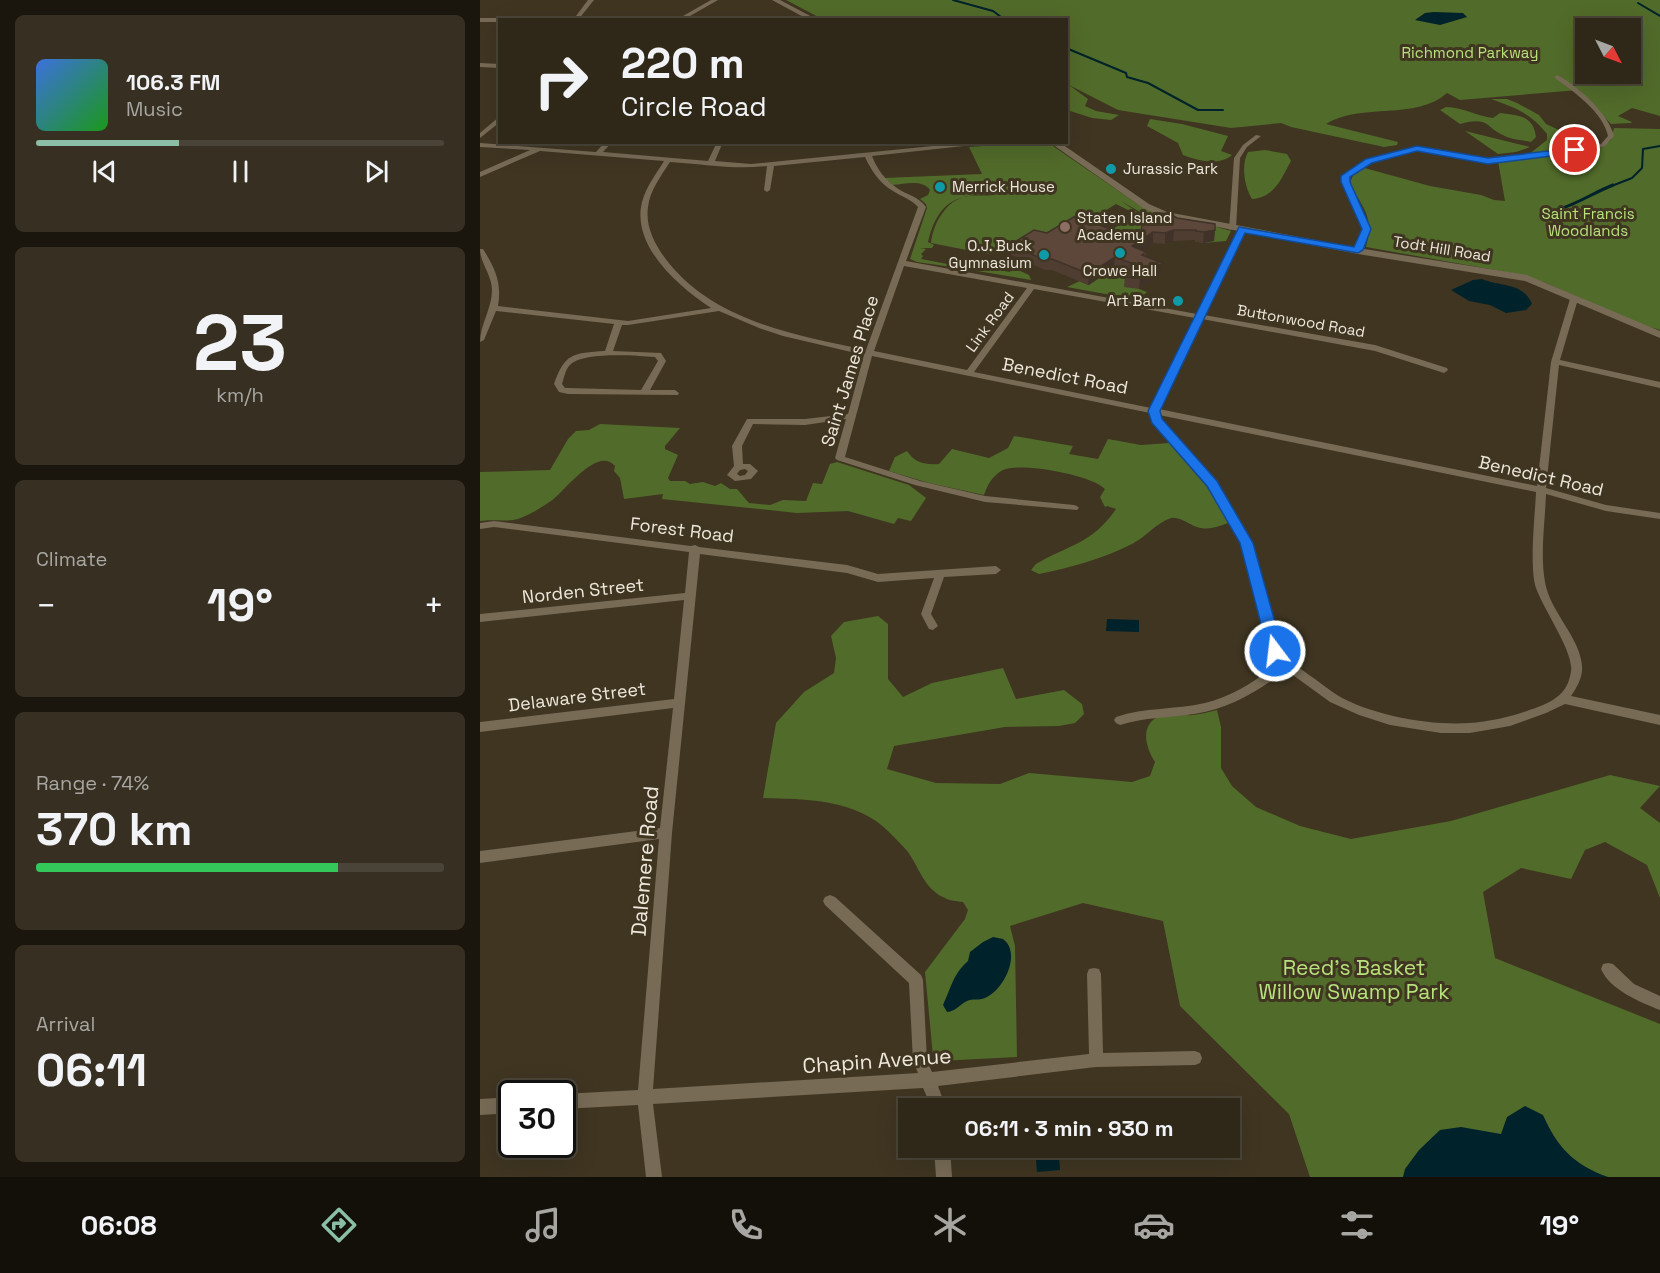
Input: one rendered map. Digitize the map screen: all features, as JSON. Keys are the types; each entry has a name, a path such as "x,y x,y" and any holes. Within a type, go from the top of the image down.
{"street":[{"path":"584,0 591,0"},
{"path":"576,18 591,0"},
{"path":"682,18 715,0"},
{"path":"776,0 811,18"},
{"path":"480,27 483,20"},
{"path":"480,65 498,66"},
{"path":"1358,250 1367,229 1345,182 1345,176 1369,161 1417,148 1488,161 1597,147 1607,141 1611,136 1609,126 1570,85 1557,77"},
{"path":"480,136 498,120"},
{"path":"1258,136 1245,146 1237,158 1237,229 1154,411 1156,420 1212,484 1246,543 1275,651 1286,664 1334,699 1363,712 1390,720 1441,728 1470,728 1510,721 1542,710 1564,699 1574,682 1577,667 1571,648 1540,585 1538,566 1541,490 1555,362 1574,299"},
{"path":"597,154 607,144"},
{"path":"710,164 719,144"},
{"path":"883,144 883,153"},
{"path":"480,145 710,164 771,164 977,144"},
{"name":"Todt Hill Road","path":"1056,144 1146,206 1164,214 1237,229 1527,278 1660,335"},
{"path":"480,175 539,149"},
{"name":"Saint James Place","path":"868,155 881,177 895,189 921,203 869,353 840,458 918,483 985,499 1074,508"},
{"name":"Benedict Road","path":"667,161 646,199 645,221 649,240 677,280 719,309 778,332 869,353 1541,490 1606,508 1660,516"},
{"path":"767,190 771,164"},
{"path":"480,251 492,270 496,286 495,308 480,340"},
{"name":"Buttonwood Road","path":"902,263 1393,352 1419,364 1444,370"},
{"name":"Link Road","path":"969,373 1032,287"},
{"path":"495,308 618,323 639,322 719,309"},
{"path":"608,354 618,323"},
{"path":"644,392 662,361 660,356 651,354 583,355 571,359 565,365 559,387 567,391 675,393"},
{"path":"1555,362 1660,385"},
{"path":"739,467 737,446 750,421 805,422 851,416"},
{"name":"Forest Road","path":"480,526 494,524 694,548 847,569 878,578 996,570"},
{"name":"Dalemere Road","path":"654,1177 645,1097 666,833 694,548"},
{"path":"933,626 926,614 940,575"},
{"name":"Norden Street","path":"480,618 688,596"},
{"path":"1120,720 1144,713 1194,710 1222,703 1252,689 1286,664"},
{"path":"1564,699 1660,720"},
{"name":"Delaware Street","path":"480,727 678,703"},
{"path":"480,857 666,833"},
{"path":"830,901 916,980 920,1061 935,1098"},
{"path":"1608,969 1629,989 1660,1003"},
{"path":"1094,974 1096,1060"},
{"name":"Chapin Avenue","path":"576,1101 928,1080 1096,1060 1195,1058"},
{"path":"480,1107 498,1106"},
{"path":"943,1158 944,1177"}],"green space":[{"name":"Richmond Parkway","path":"786,0 1660,0 1660,116 1632,108 1618,116 1631,123 1611,124 1579,90 1460,100 1447,93 1420,107 1356,114 1326,124 1398,142 1397,145 1384,147 1281,123 1231,128 1118,110 1069,85 1088,99 1085,106 1096,111 1119,115 1111,120 1092,118 1068,110 1068,18 820,18"},
{"path":"1491,99 1507,99 1517,103 1539,115 1546,124 1587,145 1528,155 1547,140 1547,134 1535,121 1522,112"},
{"path":"1446,107 1493,118 1500,113 1519,116 1532,124 1536,137 1531,142 1513,139 1500,134 1482,122 1460,124 1440,110"},
{"path":"1150,119 1182,124 1228,136 1221,151 1232,155 1221,160 1202,161 1183,155 1178,143 1147,126"},
{"name":"Saint Francis Woodlands","path":"1614,128 1660,129 1660,330 1523,275 1366,247 1368,220 1350,183 1353,175 1361,167 1430,186 1505,201 1498,161 1601,148 1611,140"},
{"path":"1465,131 1530,147 1516,152 1498,154"},
{"path":"1050,144 1139,205 1231,231 1226,241 1203,243 1149,220 1145,215 1121,201 1143,216 1150,227 1119,234 1102,232 1108,227 1113,229 1131,217 1140,216 1116,204 1090,220 987,254 931,243 942,214 953,202 943,209 937,218 928,242 934,245 932,248 920,248 926,249 921,254 923,256 921,259 959,268 910,259 927,208 920,199 928,195 930,190 918,183 893,185 884,178 982,174 969,147"},
{"path":"1265,150 1287,154 1291,161 1272,191 1260,198 1252,199 1244,176 1246,157 1248,152"},
{"path":"973,264 1009,272 1016,269 1029,275 1031,280 965,269"},
{"path":"1104,265 1133,272 1139,289 1147,292 1138,300 1067,287 1080,281 1089,285 1110,271"},
{"path":"600,424 680,428 665,446 665,449 678,455 668,478 670,481 685,481 690,484 703,482 715,486 721,483 730,489 737,489 749,503 770,505 783,500 806,501 813,483 822,484 830,464 837,462 909,485 926,498 911,521 898,518 894,524 848,511 797,513 662,499 663,494 624,499 620,478 614,471 615,466 608,461 600,461 582,472 551,501 531,513 514,520 480,521 480,472 550,470 568,439 576,431 589,430"},
{"path":"1014,436 1073,446 1069,454 1098,459 1108,439 1141,445 1169,443 1215,496 1228,523 1204,528 1171,518 1122,549 1087,562 1039,574 1031,570 1036,564 1089,537 1107,521 1116,509 1105,507 1100,497 1105,489 1086,479 1056,471 1012,468 996,475 984,495 929,483 889,471 895,457 907,451 917,461 929,464 939,464 952,449 989,458 1008,448"},
{"name":"Reed's Basket Willow Swamp Park","path":"878,616 888,624 888,679 903,697 932,683 1003,668 1016,699 1064,690 1082,704 1084,714 1075,723 1059,726 1005,727 894,746 887,769 936,783 1000,784 1029,773 1132,782 1150,776 1155,762 1146,738 1149,725 1153,720 1163,715 1193,715 1217,710 1221,727 1221,768 1232,786 1256,807 1300,826 1351,839 1451,821 1610,775 1660,786 1640,808 1660,823 1660,898 1647,865 1605,842 1585,850 1571,879 1521,868 1483,892 1495,958 1660,1024 1660,1177 1310,1177 1289,1114 1180,1006 1163,921 1083,903 1010,926 1015,946 1017,1057 939,1061 933,1056 925,972 965,919 968,910 963,902 947,899 932,889 908,852 889,832 862,813 813,800 763,798 776,723 804,692 834,673 836,658 831,636 844,622"}],"water":[{"path":"1425,13 1463,13 1467,17 1440,25 1415,20"},
{"path":"1482,279 1523,292 1532,304 1526,310 1506,313 1490,305 1469,301 1451,290 1473,280"},
{"path":"1107,619 1139,620 1139,632 1106,631"},
{"path":"993,937 1003,939 1011,953 1011,962 1004,980 992,994 985,998 969,1000 947,1012 943,1005 956,976 968,961 970,952"},
{"path":"1525,1106 1543,1115 1561,1146 1576,1161 1608,1177 1403,1177 1405,1169 1419,1150 1440,1130 1461,1127 1501,1134 1507,1117"},
{"path":"1059,1158 1060,1170 1037,1172 1036,1159"}],"building":[{"path":"1082,212 1103,220 1097,224 1123,234 1128,231 1140,235 1144,218 1159,213 1215,224 1215,230 1153,232 1132,246 1146,252 1142,255 1162,263 1140,278 1125,277 1139,266 1115,257 1089,274 1052,259 1045,260 1010,245 1034,230 1047,233"}],"waterway":[{"path":"953,0 993,11 1002,18"},
{"path":"1638,3 1660,16"},
{"path":"1068,49 1126,73 1127,77 1148,83 1198,110 1223,110"},
{"path":"1609,187 1632,178 1642,168 1643,149 1660,146"},
{"path":"1557,210 1613,185"}],"place":[{"name":"Jurassic Park","path":"1111,169"},
{"name":"Merrick House","path":"940,187"},
{"name":"Staten Island Academy","path":"1065,227"},
{"name":"Crowe Hall","path":"1120,253"},
{"name":"O.J. Buck Gymnasium","path":"1044,255"},
{"name":"Art Barn","path":"1178,301"}],"route":[{"path":"1275,651 1246,543 1212,484 1156,420 1154,411 1200,312 1242,230 1358,250 1367,229 1345,182 1345,176 1360,165 1417,148 1488,161 1575,150"}]}
